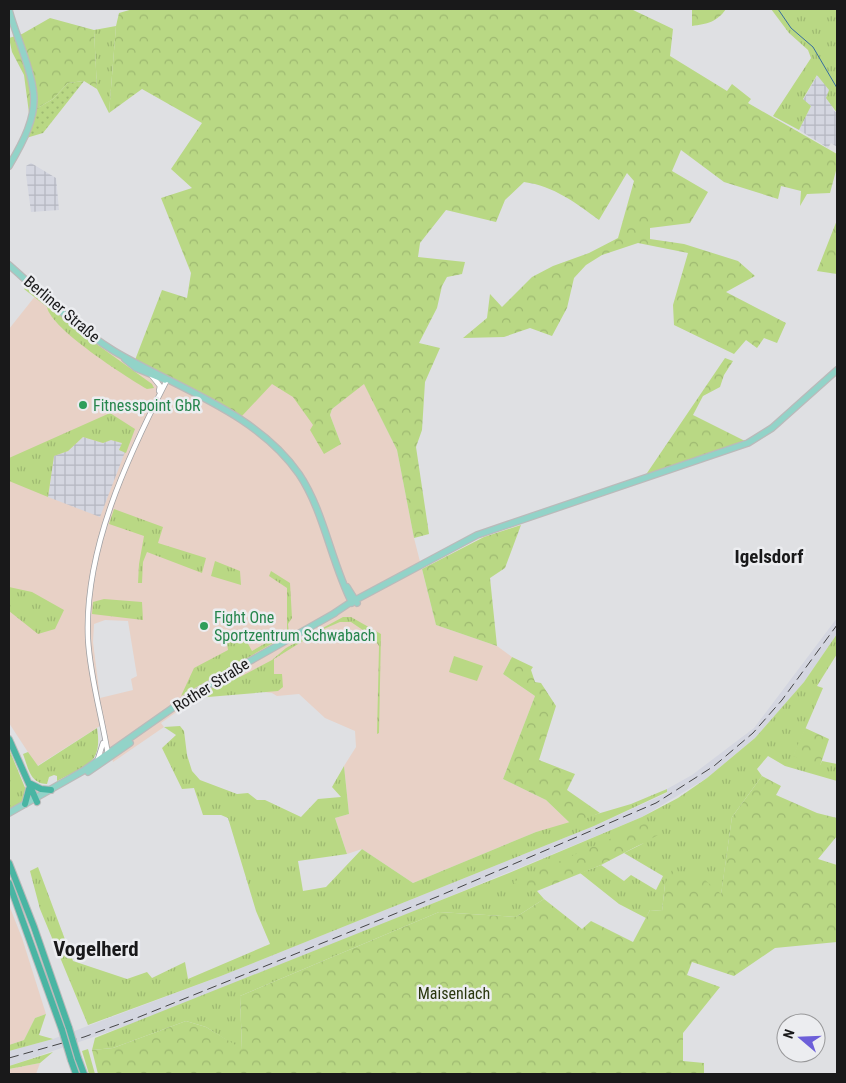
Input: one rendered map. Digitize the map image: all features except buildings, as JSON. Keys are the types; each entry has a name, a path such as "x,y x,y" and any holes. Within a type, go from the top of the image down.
{"highway":[{"path":"9,738 30,787 25,804"},
{"path":"9,745 36,799"},
{"path":"30,787 51,790"},
{"path":"9,863 34,927 65,1029 71,1060 76,1074"},
{"path":"9,883 84,1074"}],"main road":[{"path":"9,10 34,90 32,110 26,134 9,166"},
{"name":"Berliner Straße","path":"9,264 59,311 136,368 152,376 167,380"},
{"name":"Berliner Straße","path":"116,352 236,416 270,442 293,466 309,490 318,511 330,552 354,602"},
{"name":"Rother Straße","path":"9,812 36,799 108,756 184,700 227,674 477,535 748,442 772,428 837,370"},
{"name":"Rother Straße","path":"9,817 108,756"}],"street":[{"path":"152,376 160,386 158,399"},
{"path":"108,756 88,642 92,588 104,527 113,500 134,444 167,380"},
{"path":"96,763 102,751 104,734"}],"shaded area":[{"path":"818,74 829,90 833,110 837,113 837,147 831,143 828,148 799,130 811,106 803,100"},
{"path":"31,163 56,178 59,210 31,212 26,166"},
{"path":"40,290 96,335 135,360 270,382 293,396 314,426 341,444 330,415 332,409 364,383 397,450 414,538 436,625 497,646 512,657 503,674 535,696 503,779 546,800 571,824 536,832 413,883 362,849 347,854 335,818 349,814 344,766 356,747 355,731 325,718 299,694 277,696 272,693 255,691 196,698 161,723 164,727 113,762 103,724 37,766 9,723 9,329","holes":["105,620 128,621 137,676 131,679 133,690 100,698 93,642 94,624"]},
{"path":"83,437 103,443 111,440 122,443 119,450 125,452 100,517 48,497 54,456 68,451"},
{"path":"837,618 837,634 804,682 755,738 707,778 642,817 342,941 143,1020 9,1066 9,1051 53,1039 221,976 594,826 667,793 667,789 692,775 754,728"},
{"path":"9,905 22,938 46,1014 35,1018 24,1040 9,1045"},
{"path":"40,1063 36,1074 9,1074 9,1069"}],"green space":[{"path":"133,9 631,9 673,29 670,56 727,91 732,84 751,99 748,103 837,154 837,167 830,193 807,194 800,206 801,191 781,186 778,199 724,182 681,150 672,171 708,192 690,223 650,228 650,239 684,244 738,261 755,276 726,292 786,323 777,343 764,338 757,348 746,340 734,354 674,325 673,305 688,253 638,243 602,255 586,265 574,278 567,308 552,336 530,328 504,337 463,338 487,318 490,294 502,307 532,277 553,266 589,253 618,238 634,181 627,173 599,220 555,191 524,182 505,200 496,222 446,210 420,243 418,257 465,262 462,274 447,277 442,286 437,308 419,343 440,348 425,382 422,430 416,447 429,534 414,538 397,450 364,384 332,409 330,415 341,444 324,454 310,430 313,425 293,397 272,384 241,417 135,360 162,290 187,298 191,273 161,198 192,188 171,169 202,123 142,89 109,113 116,26 119,13"},
{"path":"692,9 726,9 711,22 692,26"},
{"path":"771,9 837,9 837,113 826,98 829,90 817,75 803,99 811,106 799,130 773,116 811,58 808,50 789,33"},
{"path":"50,18 94,30 97,89 84,81 68,83 53,99 29,113 24,75 12,52 9,38 22,34"},
{"path":"116,26 109,113 97,89 94,30"},
{"path":"84,81 43,133 26,138 31,122 29,113 53,99 68,83"},
{"path":"837,220 837,274 817,271"},
{"path":"26,287 77,330 152,384 154,388 147,389 90,351 61,327 47,307 24,289"},
{"path":"725,358 733,361 724,375 720,387 703,396 693,415 749,443 645,476"},
{"path":"110,413 135,429 126,453 119,450 122,443 111,440 103,443 83,437 68,451 54,456 48,497 9,481 9,458"},
{"path":"114,509 163,527 158,543 206,558 202,573 147,552 143,562 142,583 138,583 144,536 109,524"},
{"path":"521,525 505,568 490,578 497,646 436,625 422,569 484,537"},
{"path":"215,561 240,571 241,585 211,576"},
{"path":"271,571 290,583 292,618 288,624 289,634 181,696 194,668 228,650 226,637 241,631 252,651 287,631 287,588 269,576"},
{"path":"9,587 32,592 64,610 55,629 38,634 9,611"},
{"path":"104,599 142,602 143,620 92,614 93,602"},
{"path":"343,617 351,617 381,634 379,733 377,734 379,646 373,637 351,622 340,622 319,631 274,659 274,674 282,674 283,687 278,691 196,698 239,671 240,677 272,660 286,648"},
{"path":"837,634 837,654 817,686 823,688 794,755 820,765 822,761 837,764 837,781 785,766 768,756 757,769 762,776 732,817 721,895 665,884 662,911 650,910 646,918 619,904 580,873 601,865 624,881 631,875 656,890 663,876 624,853 644,843 527,891 537,891 544,899 516,917 439,912 240,996 242,1050 206,1027 186,1021 113,1048 92,1050 95,1038 509,873 642,817 678,798 707,778 755,738 804,682"},
{"path":"454,656 483,666 477,681 449,672"},
{"path":"512,657 533,667 531,670 535,682 541,683 556,706 539,760 575,774 567,790 600,813 571,824 546,800 503,779 535,696 503,674"},
{"path":"180,726 184,731 187,755 192,771 200,780 237,794 248,793 257,800 265,800 301,817 318,799 341,797 332,787 344,766 349,814 335,818 347,854 298,861 303,891 326,887 362,849 413,883 536,832 631,804 667,789 667,792 594,826 221,976 88,1025 40,909 30,871 38,867 73,961 127,979 147,972 152,978 185,962 188,979 270,944 256,911 228,818 221,815 203,815 194,788 182,789 162,748 176,735 164,727"},
{"path":"97,728 97,750 90,763 57,781 57,776 49,777 47,784 37,781 30,774 23,754 28,752 38,766"},
{"path":"805,728 829,739 820,766 793,756"},
{"path":"9,749 26,790 24,802 9,811"},
{"name":"Maisenlach","path":"762,776 781,786 776,795 817,813 837,818 837,836 818,859 837,865 837,942 775,948 734,976 692,962 687,975 720,987 683,1033 683,1061 704,1063 704,1074 98,1074 92,1050 113,1048 186,1021 206,1027 242,1049 240,996 439,912 516,917 544,899 582,929 591,921 633,942 650,910 662,911 665,884 672,870 704,879 721,894 732,817"},
{"path":"648,822 662,833 601,865 537,891 527,891 513,882"},
{"path":"46,1014 39,1035 53,1039 9,1051 9,1045 24,1040 35,1018"},
{"path":"88,1049 95,1074 89,1074 82,1051"},
{"path":"53,1052 40,1063 9,1069 9,1066"}],"waterway":[{"path":"778,9 791,28 813,47 837,88"}],"railway":[{"path":"9,1058 84,1037 139,1017 439,896 656,803 714,766 753,733 782,700 837,625"}],"place":[{"name":"Fitnesspoint GbR","path":"83,405"},
{"name":"Fight One Sportzentrum Schwabach","path":"204,626"}],"district":[{"name":"Igelsdorf","path":"769,556"},
{"name":"Vogelherd","path":"96,949"}]}
